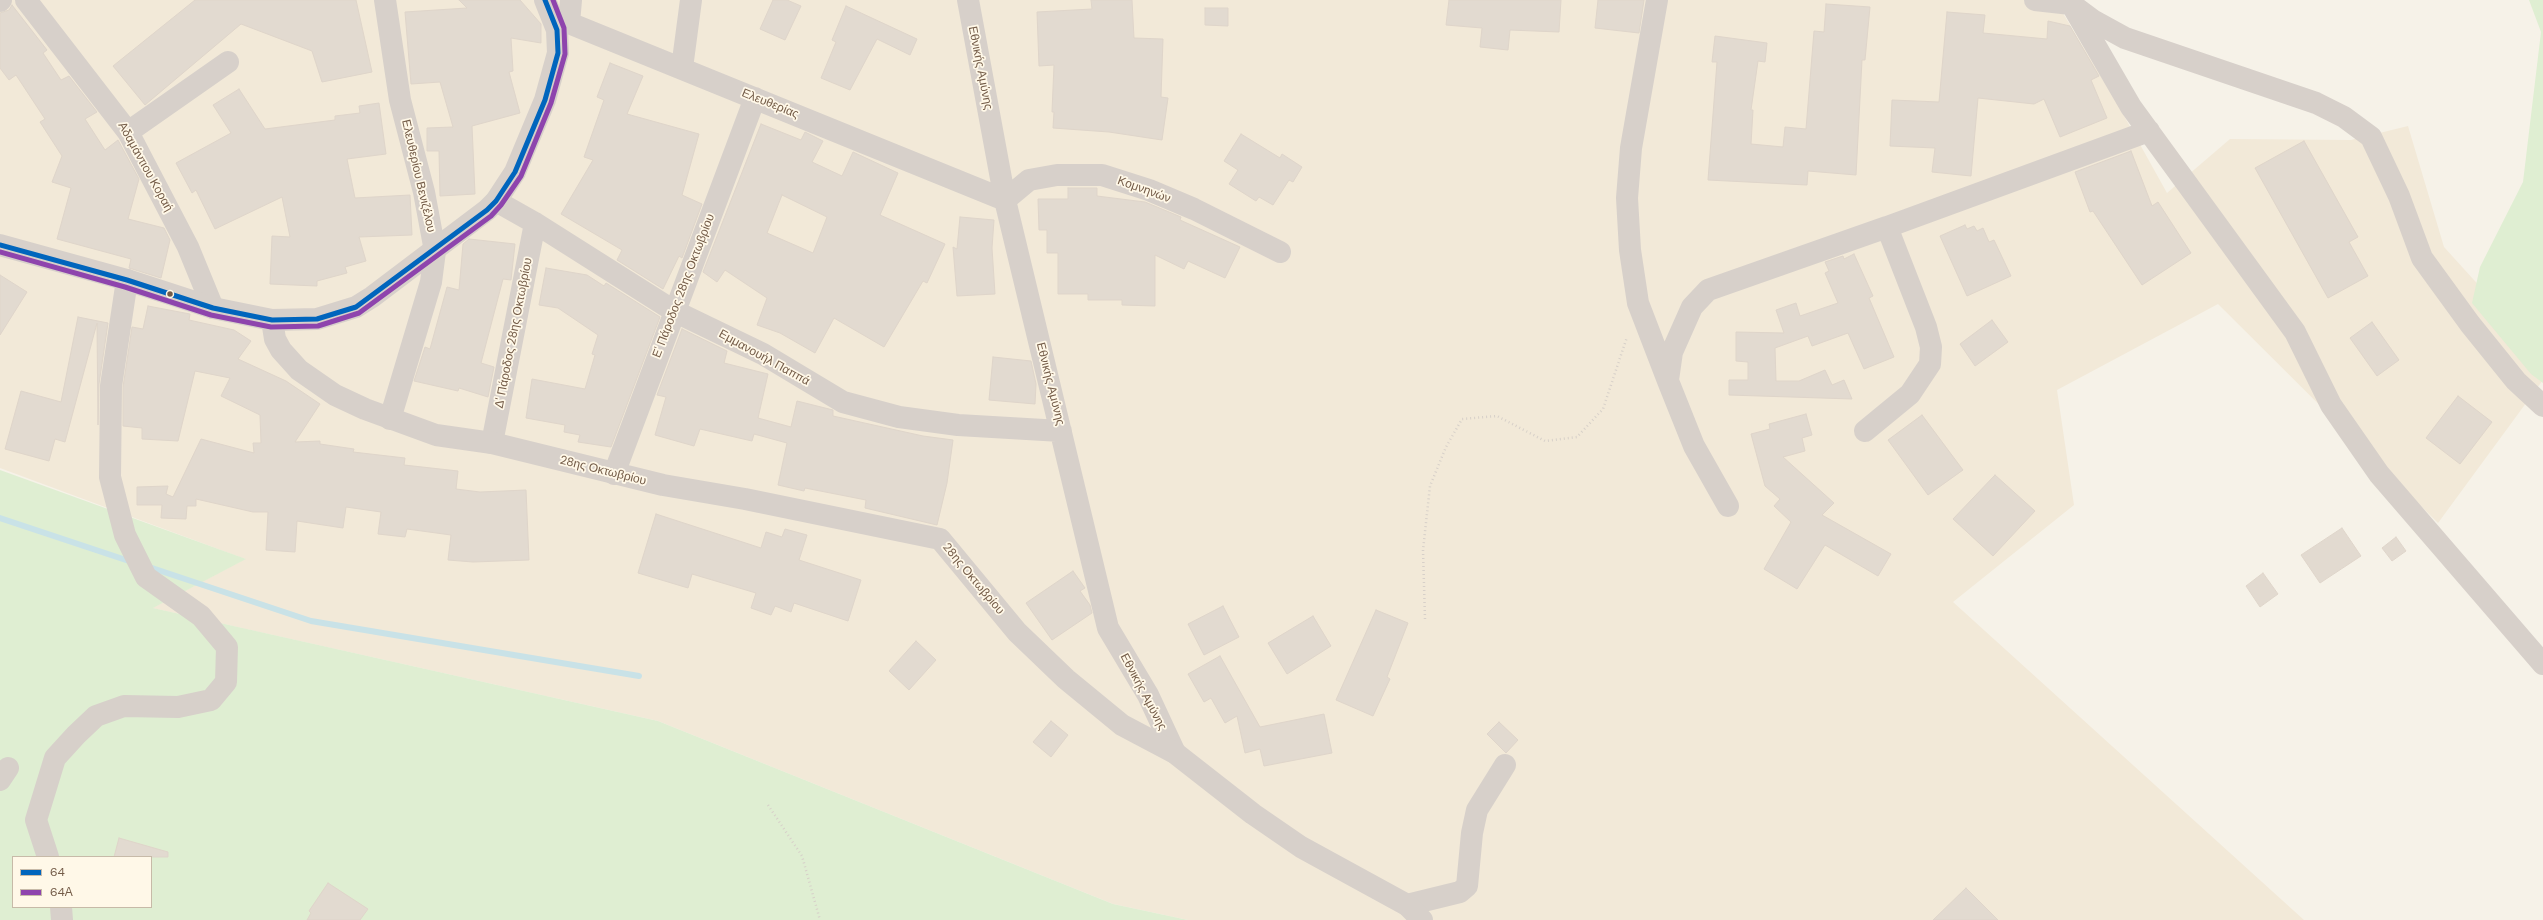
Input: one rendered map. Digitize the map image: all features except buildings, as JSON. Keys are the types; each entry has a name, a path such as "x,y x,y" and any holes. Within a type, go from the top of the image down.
{"street":[{"name":"Αδαμάντιου Κοραή","path":"26,0 128,132 188,247 213,308"},
{"name":"Ελευθερίου Βενιζέλου","path":"385,0 400,100 424,192 435,251 431,282 390,419"},
{"path":"545,0 562,22"},
{"path":"0,245 127,280 213,308 272,320 317,319 345,312 372,298 435,251 496,201 527,148 545,100 558,53 562,22 571,0"},
{"path":"682,68 691,0"},
{"name":"Εθνικής Αμύνης","path":"968,0 1005,200 1108,628 1148,695 1175,753"},
{"path":"1657,0 1631,148 1627,198 1630,250 1638,303 1668,382 1694,446 1728,506"},
{"path":"2036,0 2070,2 2094,21 2125,38 2316,103 2344,117 2371,137 2399,196 2422,258 2470,324 2516,382 2543,406"},
{"path":"2070,2 2131,107 2295,332 2331,405 2379,474 2543,664"},
{"name":"Ελευθερίας","path":"562,22 682,68 1005,200"},
{"path":"128,132 228,62"},
{"name":"Ε' Πάροδος 28ης Οκτωβρίου","path":"614,474 755,98"},
{"path":"1668,382 1672,352 1692,307 1708,290 1887,227 2149,131"},
{"name":"Κομνηνών","path":"1005,200 1029,180 1057,175 1102,175 1149,190 1194,209 1280,252"},
{"name":"Εμμανουήλ Παππά","path":"496,201 536,223 674,311 763,354 843,402 899,417 958,425 1061,431"},
{"name":"Δ' Πάροδος 28ης Οκτωβρίου","path":"492,443 536,223"},
{"path":"1865,431 1910,394 1930,364 1931,347 1926,327 1887,227"},
{"path":"48,856 36,820 55,758 76,735 96,716 124,706 178,707 211,700 226,682 227,647 201,616 146,577 124,535 110,478 111,386 127,280"},
{"name":"28ης Οκτωβρίου","path":"272,320 278,345 299,370 335,394 390,419 436,435 492,443 614,474 940,539 1017,632 1066,679 1122,725 1175,753 1253,814 1301,847 1415,912"},
{"path":"1415,912 1460,892 1467,886 1472,833 1477,810 1505,765"},
{"path":"61,908 62,920"}],"path":[{"path":"1424,619 1423,550 1430,486 1446,447 1462,418 1496,416 1545,442 1577,437 1603,409 1638,303"},
{"path":"768,805 802,856 820,920"}],"shaded area":[{"path":"0,0 2055,0 2113,96 2167,193 2230,139 2351,140 2408,126 2444,247 2543,356 2543,380 2438,523 2218,304 2057,390 2074,505 1953,602 2304,920 1188,920 1113,904 658,721 152,608 245,559 0,468"}],"green space":[{"path":"2529,0 2543,0 2543,383 2531,374 2472,303 2480,267 2523,182 2541,32"},
{"path":"0,470 246,559 153,608 658,721 1113,904 1188,920 0,920"}],"waterway":[{"path":"0,518 132,562"},
{"path":"146,566 311,621 639,676"}],"transit line":[{"name":"64","path":"0,245 127,280 213,308 272,320 317,319 356,307 487,210 496,201 515,172 545,100 558,53 557,30 545,0"},
{"name":"64Α","path":"0,252 125,287 211,315 271,327 318,326 359,313 491,216 501,205 521,176 551,103 565,54 564,28 553,0"}]}
